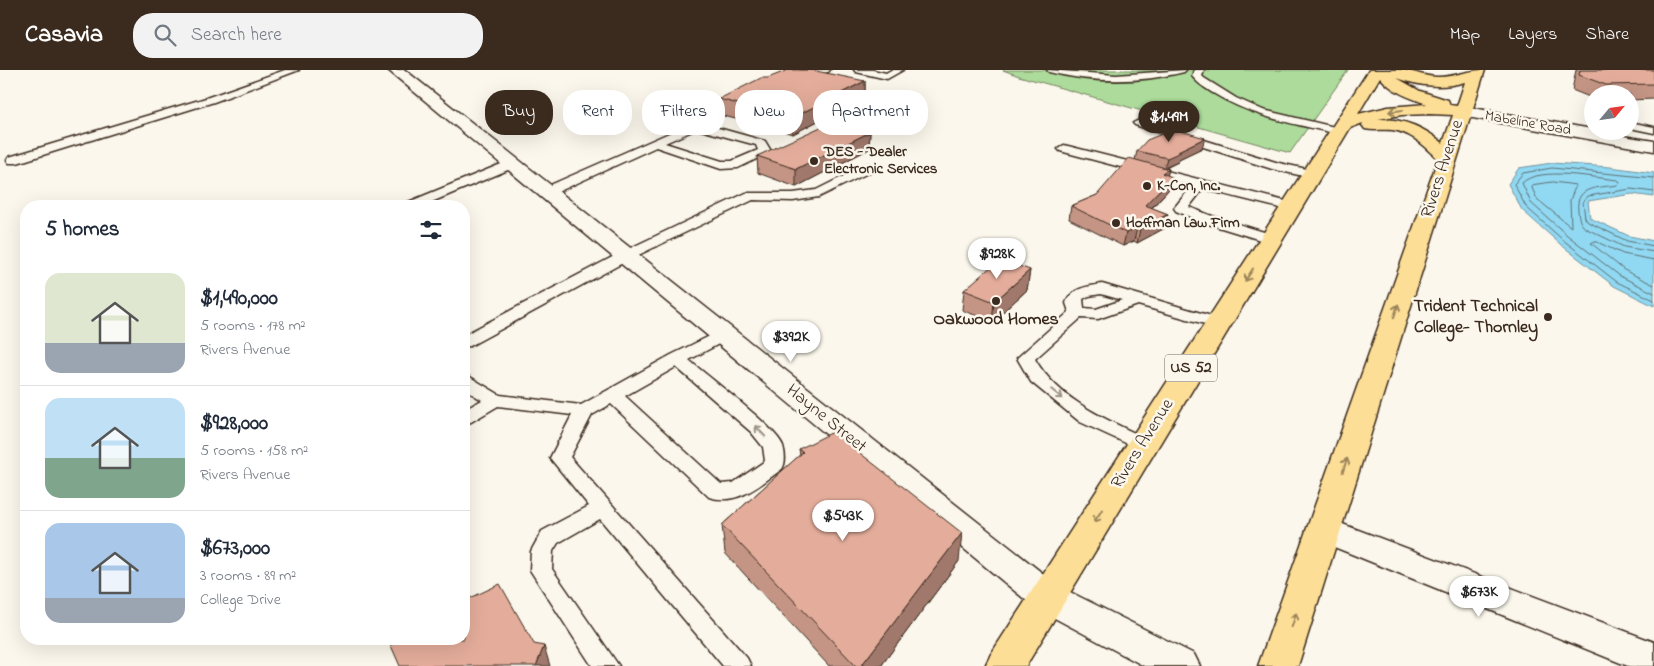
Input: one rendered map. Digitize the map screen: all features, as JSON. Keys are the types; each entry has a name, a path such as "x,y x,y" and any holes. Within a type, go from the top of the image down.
{"main road":[{"name":"Rivers Avenue","path":"1005,666 1377,70"},
{"path":"1382,70 1393,83 1414,94 1462,111"},
{"path":"1389,70 1412,78 1432,81 1456,81 1476,71"},
{"name":"Rivers Avenue","path":"1278,666 1476,71"},
{"path":"1341,128 1373,114 1401,110 1427,108 1462,111"},
{"path":"1341,128 1382,124 1409,129 1430,139 1447,157"}],"street":[{"name":"Hayne Street","path":"396,70 1047,597 1180,666"},
{"name":"Mabeline Road","path":"1462,111 1654,146"},
{"path":"1324,528 1654,659"}],"lane":[{"path":"13,160 210,100 294,70"},
{"path":"780,82 806,72 825,70"},
{"path":"859,70 882,76 898,70"},
{"path":"1052,70 1087,76 1132,78 1181,70"},
{"path":"1199,70 1197,76 1200,80 1245,107 1287,120 1341,128"},
{"path":"1139,123 1276,166 1312,174"},
{"path":"1639,127 1654,130"},
{"path":"654,144 721,164 734,165 765,150 762,143 725,133"},
{"path":"546,192 674,135"},
{"path":"1064,150 1292,207"},
{"path":"425,200 511,164"},
{"path":"470,339 625,256 751,196 793,197 819,193 868,168"},
{"path":"1200,184 1181,208 1207,219 1272,239"},
{"path":"1076,313 1074,303 1076,297 1093,289 1102,288 1136,300 1167,307 1219,323"},
{"path":"1136,300 1098,314 1076,313 1026,358 1037,378 1087,418 1142,445"},
{"path":"722,335 584,411 560,458 738,666"},
{"path":"613,395 716,492 738,490 775,464 773,446 758,428 677,360"},
{"path":"470,385 495,400 584,411"},
{"path":"470,415 495,400"},
{"path":"604,508 550,537 542,551 542,570 606,666"}],"green space":[{"path":"1003,70 1348,70 1290,153"}],"water":[{"path":"1552,163 1610,167 1654,173 1654,197 1632,194 1588,201 1590,218 1629,236 1654,241 1654,306 1614,286 1560,244 1522,210 1508,184 1519,168"}],"building":[{"path":"788,70 811,70 865,81 847,90 813,90 813,107 803,112 803,90 737,90 761,78 768,78"},
{"path":"1580,70 1654,70 1654,84 1606,85 1579,75"},
{"path":"735,91 735,103 725,101 725,96"},
{"path":"1174,129 1205,138 1167,158 1137,151 1147,140"},
{"path":"813,131 813,135 864,135 796,169 757,156"},
{"path":"1129,158 1169,169 1162,173 1172,177 1145,205 1168,214 1140,229 1137,228 1126,233 1071,206 1097,195"},
{"path":"1000,259 1030,270 994,302 964,290"},
{"path":"833,432 962,533 861,666 856,666 722,525 803,452 799,449"},
{"path":"500,584 534,644 544,646 536,666 400,666 391,645 470,645 470,598"}],"place":[{"name":"DES - Dealer Electronic Services","path":"814,161"},
{"name":"K-Con, Inc.","path":"1147,186"},
{"name":"Hoffman Law Firm","path":"1116,223"},
{"name":"Oakwood Homes","path":"996,301"},
{"name":"Trident Technical College- Thornley","path":"1548,317"}]}
